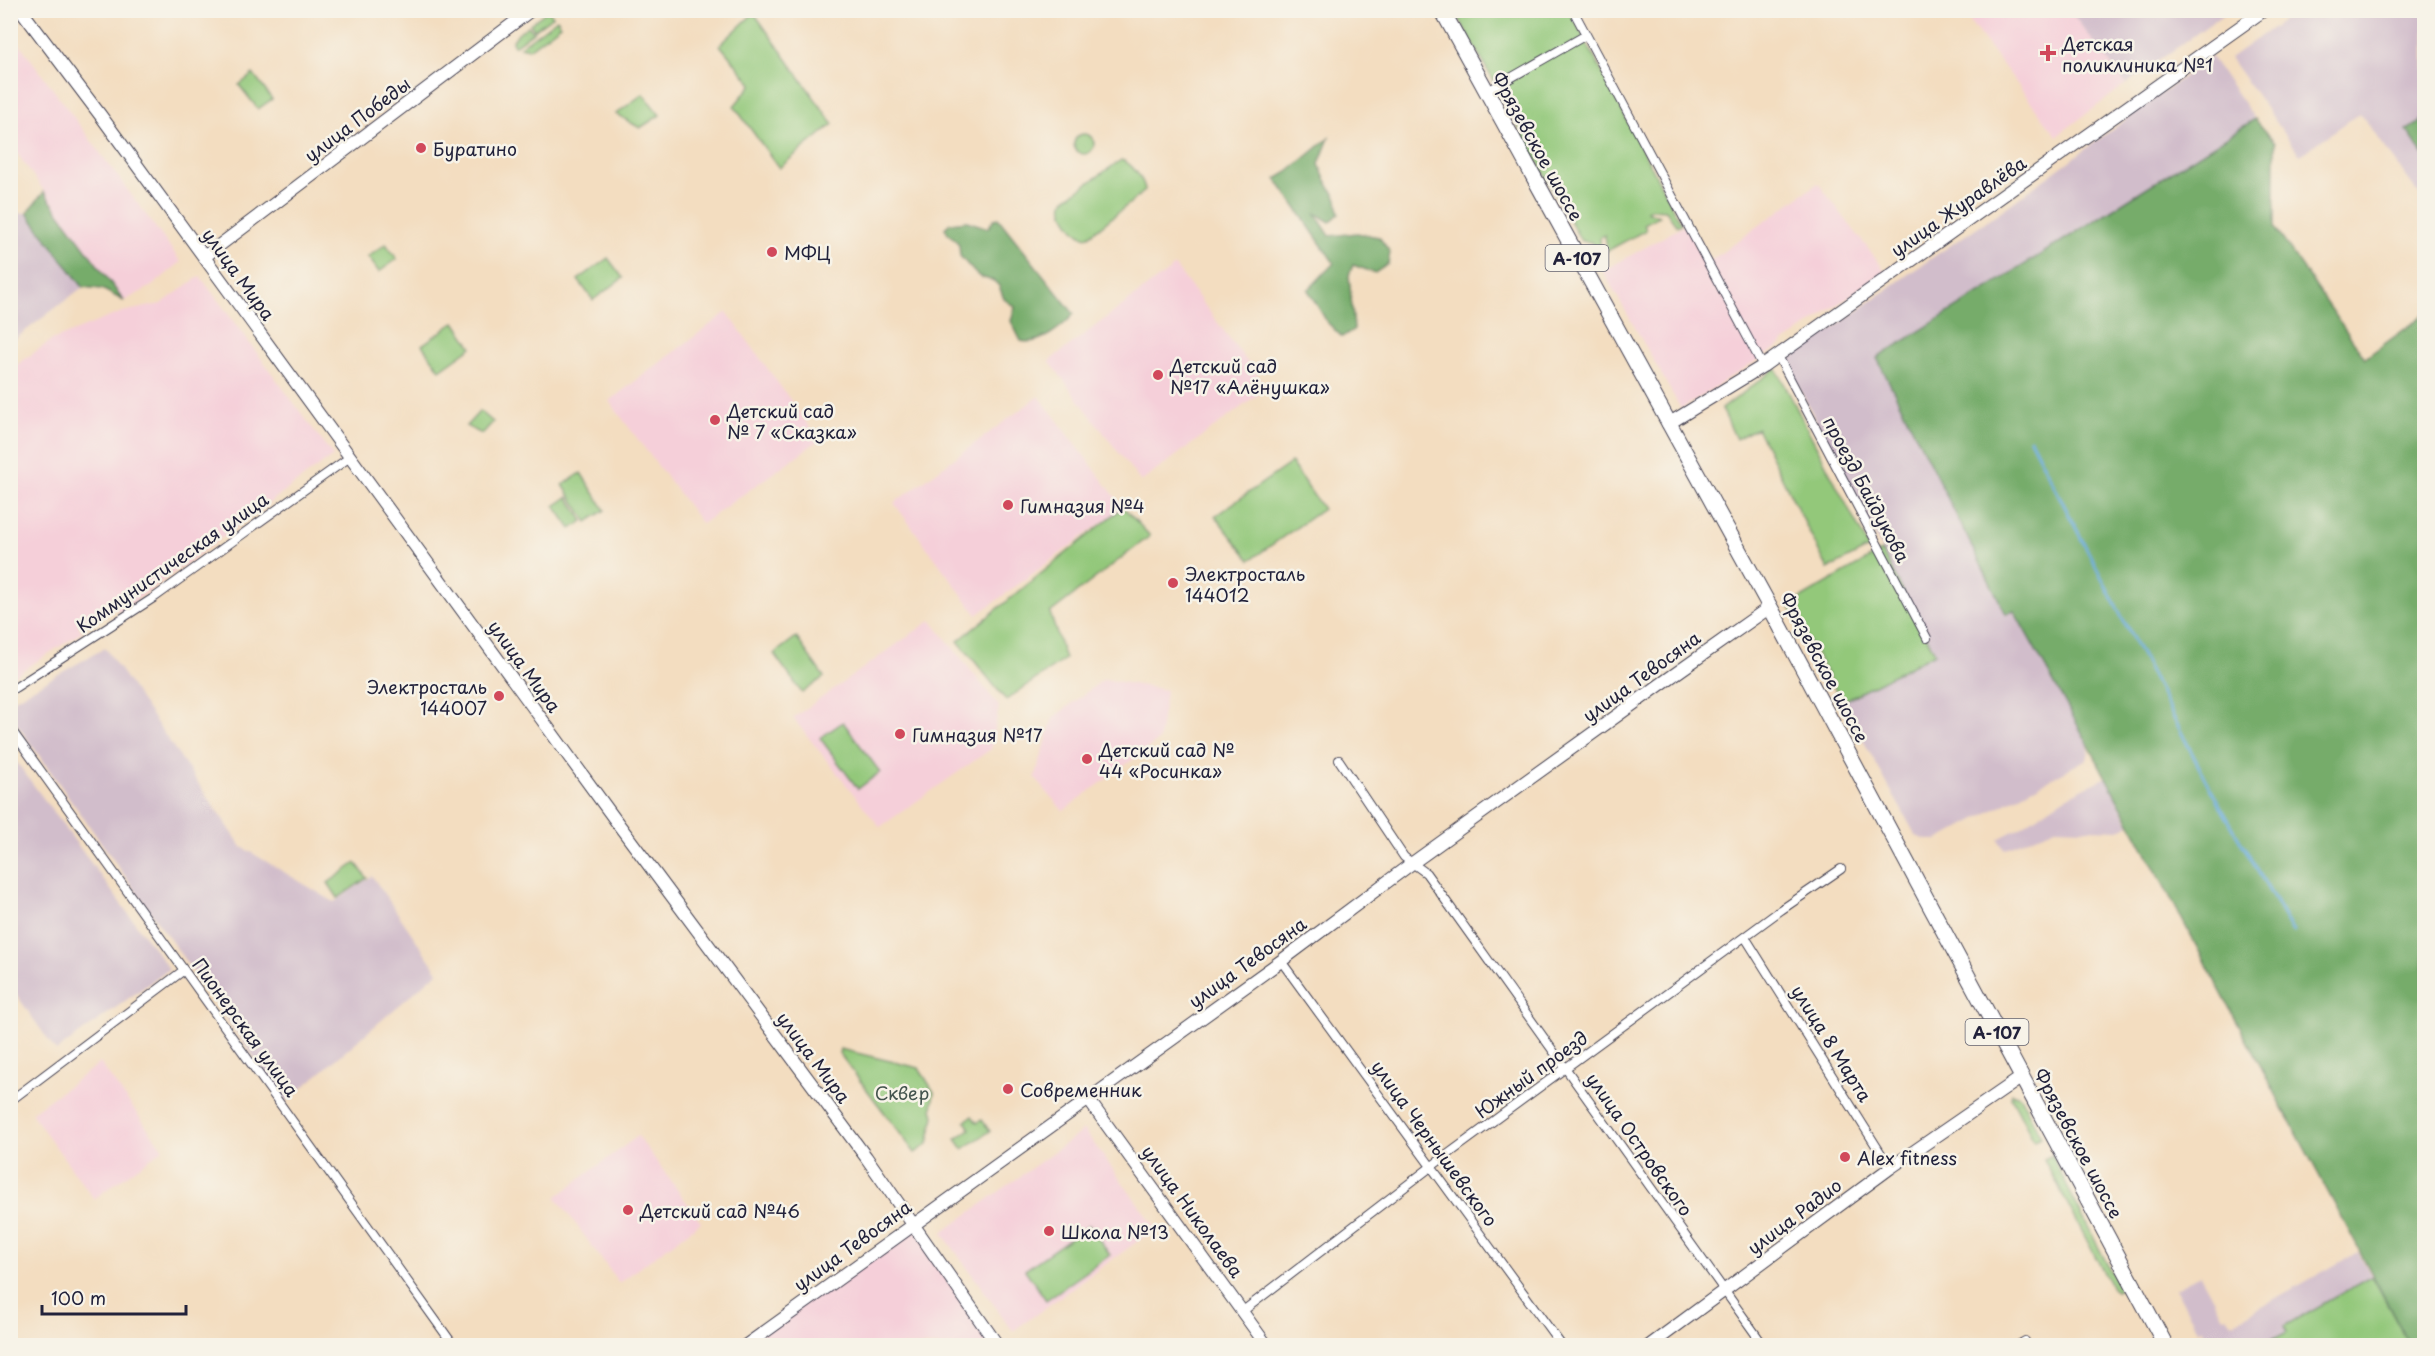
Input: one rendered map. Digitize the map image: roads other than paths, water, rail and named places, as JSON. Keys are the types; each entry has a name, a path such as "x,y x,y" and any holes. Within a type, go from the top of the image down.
{"highway":[{"name":"Фрязевское шоссе","path":"1442,10 1770,607 2166,1346"}],"main road":[{"name":"улица Мира","path":"21,10 859,1148 998,1346"},
{"name":"улица Победы","path":"204,257 531,10"},
{"name":"улица Журавлёва","path":"1668,424 1778,356 2264,10"},
{"name":"улица Тевосяна","path":"745,1346 1770,607"},
{"name":"улица Радио","path":"1649,1346 1890,1167 2022,1077"},
{"name":"улица Николаева","path":"1088,1099 1267,1346"}],"street":[{"path":"1573,10 1763,366"},
{"path":"1486,92 1586,35"},
{"name":"проезд Байдукова","path":"1778,356 1927,638"},
{"name":"Коммунистическая улица","path":"10,691 155,597 350,457"},
{"name":"Пионерская улица","path":"10,728 454,1346"},
{"path":"1339,759 1385,831 1411,864"},
{"name":"улица Островского","path":"1411,864 1426,873 1764,1346"},
{"name":"Южный проезд","path":"1243,1311 1432,1166 1841,869"},
{"name":"улица 8 Марта","path":"1745,937 1890,1167"},
{"name":"улица Чернышевского","path":"1281,961 1562,1346"},
{"path":"10,1101 184,970"}],"waterway":[{"path":"2030,439 2210,788 2293,932"}],"place":[{"name":"Детская поликлиника №1","path":"2048,53"},
{"name":"Буратино","path":"421,148"},
{"name":"МФЦ","path":"772,252"},
{"name":"Детский сад №17 «Алёнушка»","path":"1158,375"},
{"name":"Детский сад № 7 «Сказка»","path":"715,420"},
{"name":"Гимназия №4","path":"1008,505"},
{"name":"Электросталь 144012","path":"1173,583"},
{"name":"Электросталь 144007","path":"499,696"},
{"name":"Гимназия №17","path":"900,734"},
{"name":"Детский сад № 44 «Росинка»","path":"1087,759"},
{"name":"Современник","path":"1008,1089"},
{"name":"Alex fitness","path":"1845,1157"},
{"name":"Детский сад №46","path":"628,1210"},
{"name":"Школа №13","path":"1049,1231"}],"park label":[{"name":"Сквер","path":"902,1092"}]}
